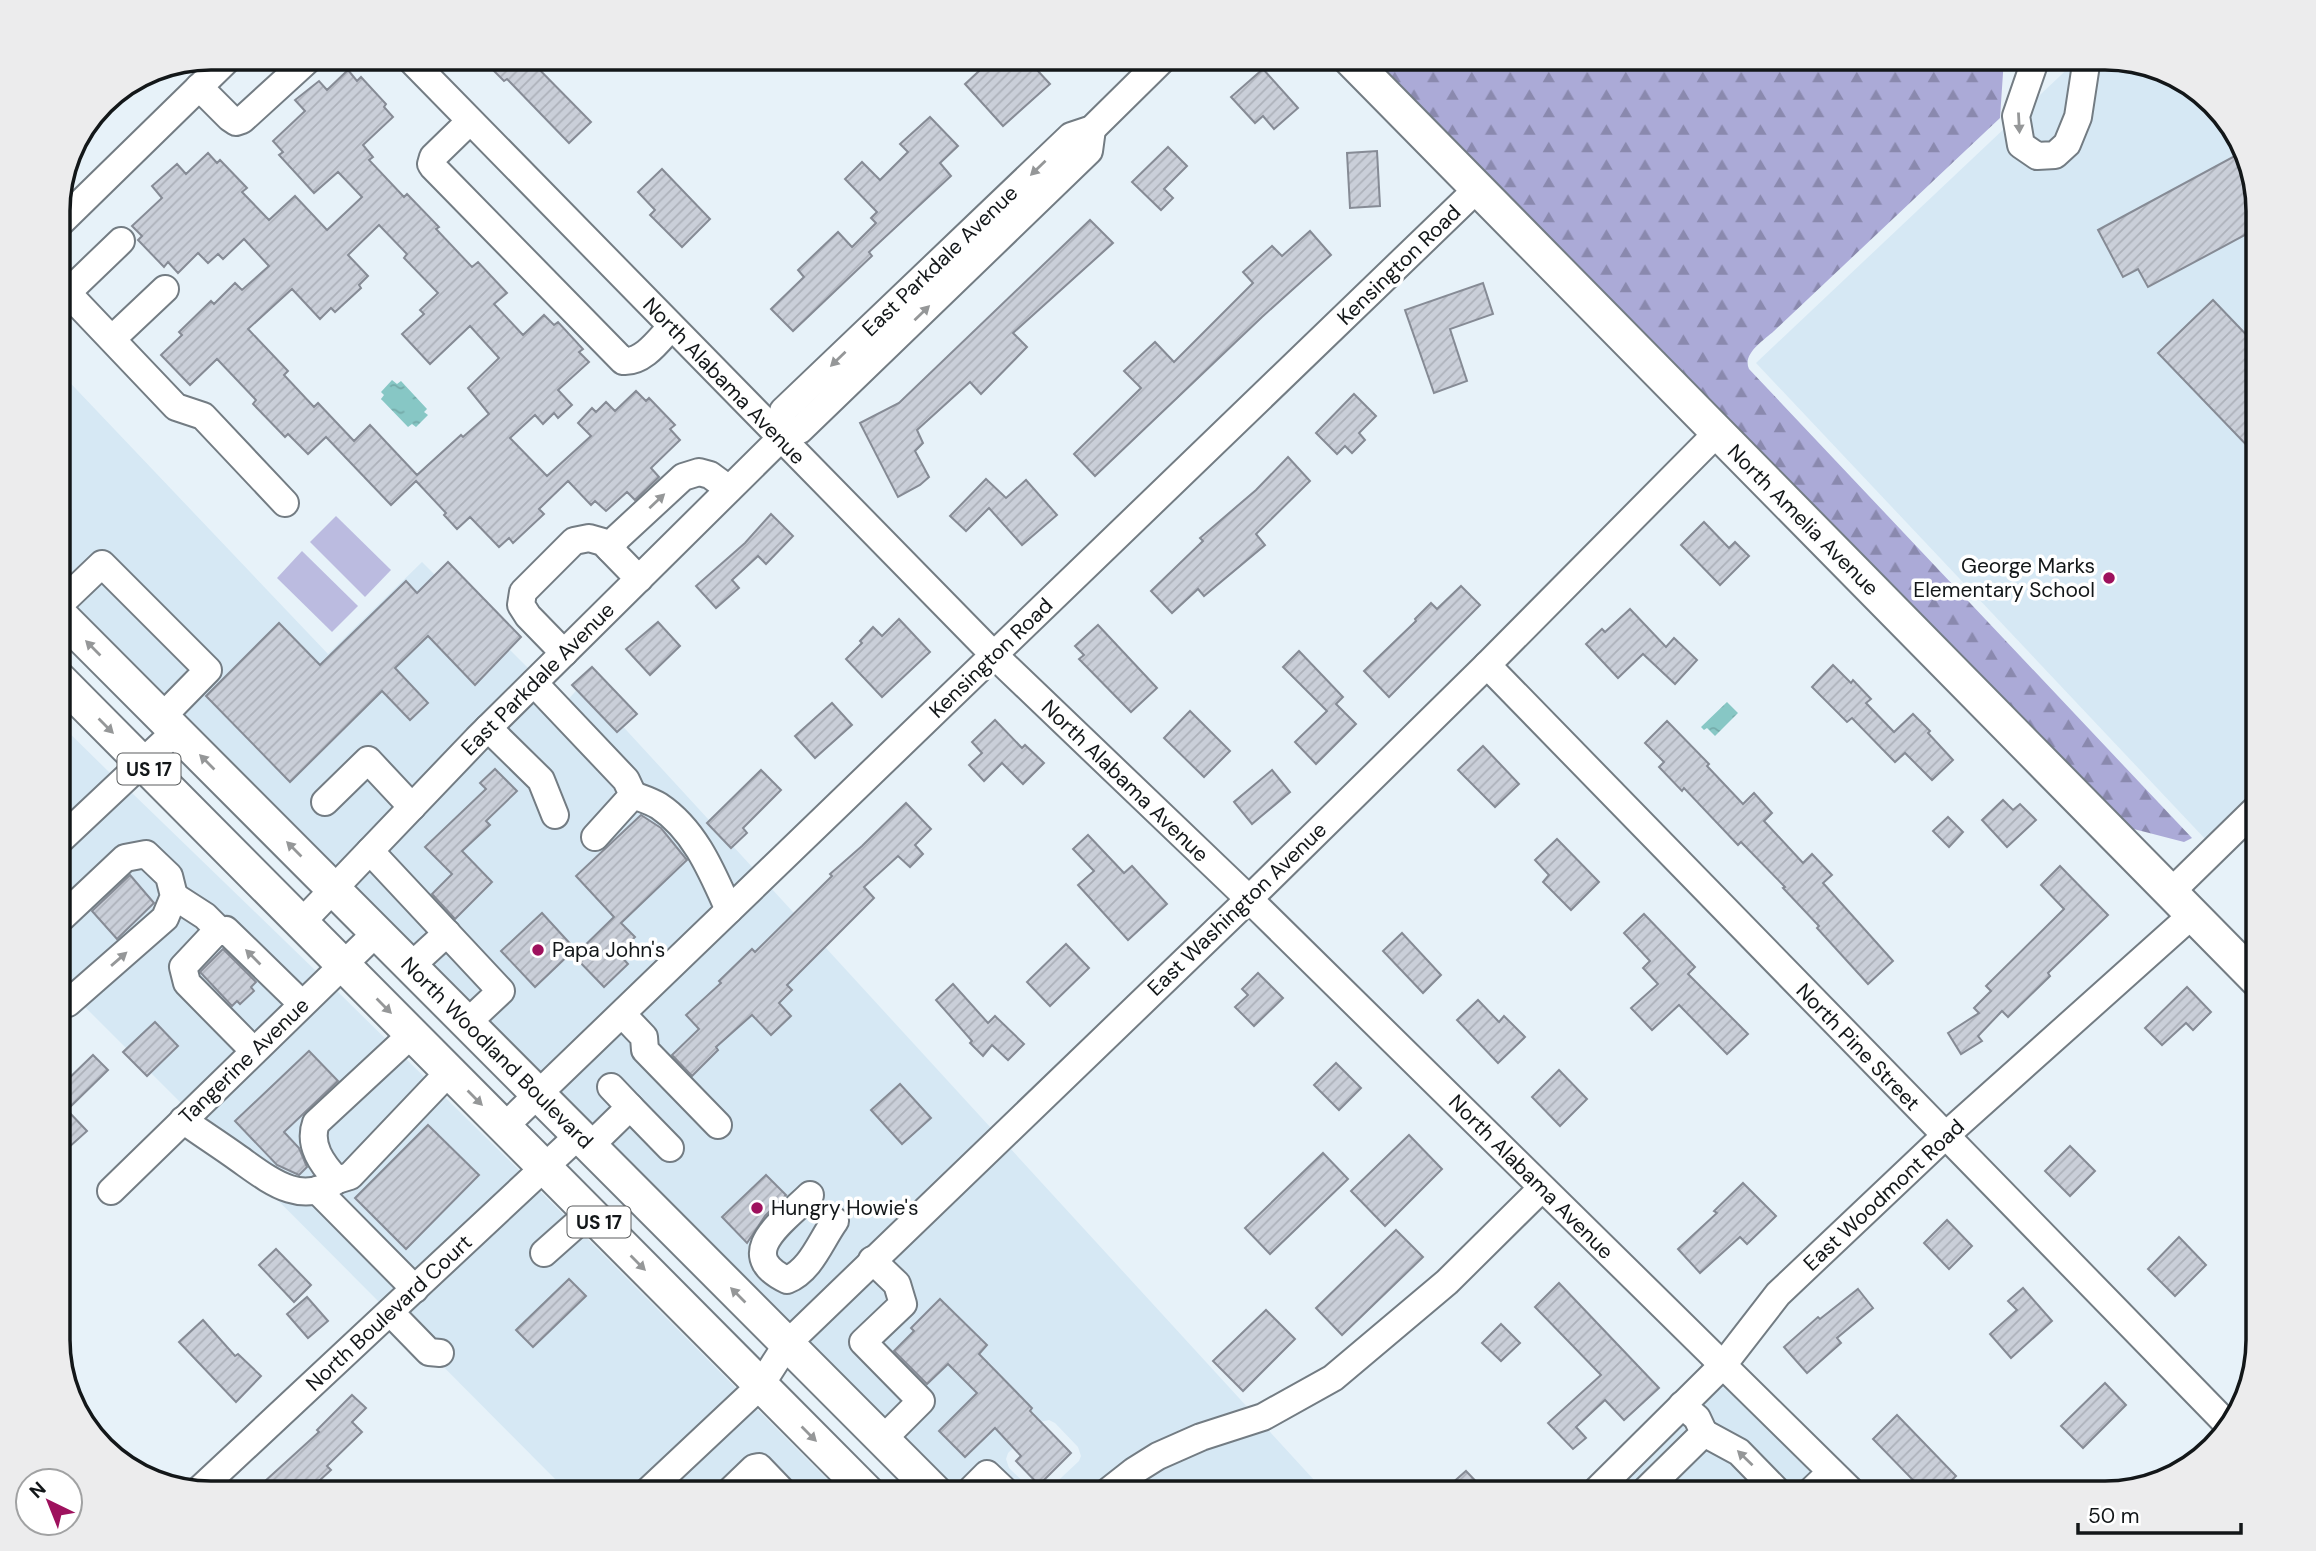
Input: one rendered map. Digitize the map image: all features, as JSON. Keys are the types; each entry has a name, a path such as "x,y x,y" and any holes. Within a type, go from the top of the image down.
{"main road":[{"name":"North Amelia Avenue","path":"1361,70 2246,969"},
{"name":"North Woodland Boulevard","path":"70,625 924,1481"},
{"name":"US 17","path":"70,690 856,1481"}],"street":[{"path":"71,195 217,70"},
{"path":"199,87 236,122 242,120 297,70"},
{"name":"North Alabama Avenue","path":"421,70 993,655 1249,899 1840,1481"},
{"name":"East Parkdale Avenue","path":"300,923 488,728 780,439 783,411 1071,136 1092,129 1152,70"},
{"path":"2032,70 2016,116 2021,145 2037,156 2055,155 2067,144 2078,117 2085,70"},
{"path":"470,121 433,157 433,167 624,361 631,362 640,358 671,327"},
{"name":"Kensington Road","path":"504,1127 1477,189"},
{"path":"70,282 121,241"},
{"path":"112,339 165,289"},
{"path":"70,295 176,407 203,416 285,503"},
{"name":"East Washington Avenue","path":"659,1481 760,1386 787,1344 1249,899 1487,665 1717,433"},
{"path":"610,549 617,538 683,477 699,472 709,475 729,489"},
{"path":"564,653 527,616 521,605 523,592 574,541 589,538 603,542 639,579"},
{"path":"70,595 102,564 208,670 143,763 70,831"},
{"name":"North Pine Street","path":"1487,665 2222,1418"},
{"path":"534,683 626,780 633,794 658,805 681,825 706,857 729,910"},
{"path":"488,728 541,780 555,815"},
{"path":"325,802 368,760 412,807"},
{"path":"595,837 633,794"},
{"name":"East Woodmont Road","path":"1606,1481 1723,1366 1778,1294 1945,1136 2182,903 2246,822"},
{"path":"370,851 501,991 467,1023"},
{"path":"70,910 125,858 146,854 169,876 174,896 165,918 70,1001"},
{"path":"174,896 205,916 221,932"},
{"path":"254,1051 187,983 183,967 214,934 226,930 302,1004"},
{"name":"Tangerine Avenue","path":"111,1191 377,932"},
{"path":"411,966 447,933"},
{"path":"622,1014 644,1037 645,1051 718,1125"},
{"path":"412,1034 316,1124 312,1134 327,1185 415,1289"},
{"path":"183,1120 267,1180 287,1188 309,1192 350,1176 449,1072"},
{"path":"611,1087 670,1148"},
{"name":"North Boulevard Court","path":"209,1481 545,1168 630,1107"},
{"path":"1122,1481 1158,1456 1201,1437 1263,1417 1333,1378 1447,1282 1542,1188"},
{"path":"810,1195 764,1240 762,1252 765,1264 774,1274 787,1280 798,1276 809,1264 835,1221"},
{"path":"544,1253 589,1213"},
{"path":"872,1260 897,1284 902,1304 863,1342 921,1401 882,1440"},
{"path":"390,1312 429,1352 440,1353"},
{"path":"1682,1405 1697,1418 1704,1433 1740,1452 1768,1481"},
{"path":"1655,1481 1704,1433"},
{"path":"740,1481 754,1468 759,1468 772,1481"},
{"path":"1822,1481 1831,1472"},
{"path":"980,1481 987,1474 994,1481"}],"shaded area":[{"name":"George Marks Elementary School","path":"2066,70 2123,71 2150,77 2198,105 2217,125 2227,141 2235,157 2245,193 2246,806 2208,842 1756,363"},
{"path":"70,383 328,654 422,562 529,669 335,868 70,605"},
{"path":"336,516 391,570 365,597 310,542"},
{"path":"302,551 358,606 332,632 277,578"},
{"path":"583,683 754,869 542,1073 353,886 547,687 565,703"},
{"path":"70,734 112,775 70,814"},
{"path":"131,792 317,972 182,1104 70,992 70,849"},
{"path":"771,888 991,1128 788,1324 560,1091"},
{"path":"335,989 522,1173 381,1304 200,1122"},
{"path":"1009,1147 1315,1481 1058,1481 1081,1456 1078,1447 1049,1420 1040,1422 1008,1453 1006,1459 1009,1468 1023,1481 941,1481 806,1342"},
{"path":"540,1191 738,1390 641,1481 557,1481 399,1322"},
{"path":"1724,1382 1824,1481 1624,1481"},
{"path":"756,1408 829,1481 677,1481"}],"green space":[{"path":"1383,70 2003,70 2000,118 1759,343 1748,358 1748,363 1749,369 2192,838 2184,842 2126,827"}],"water":[{"path":"392,380 397,384 401,381 427,409 424,412 428,415 416,427 412,424 408,427 381,399 384,395 381,392"},
{"path":"1727,702 1738,713 1715,736 1707,728 1704,730 1701,727"}],"building":[{"path":"348,70 357,81 361,77 386,104 384,107 393,117 363,145 373,157 369,160 404,197 407,194 439,227 436,229 472,267 478,262 507,293 494,304 523,335 544,315 554,325 558,322 583,349 579,352 589,362 558,390 572,405 558,418 554,413 543,424 535,415 510,438 547,476 591,436 578,423 592,408 596,412 606,402 615,411 636,391 646,401 649,398 675,425 670,429 680,440 651,468 659,477 635,500 627,492 606,511 595,501 591,505 568,481 539,509 544,514 513,543 509,538 499,547 470,517 457,529 416,481 391,505 326,437 308,454 288,434 285,437 253,404 256,400 217,359 190,385 161,355 182,335 179,332 211,301 214,304 235,283 242,290 269,266 244,239 223,259 218,254 208,263 198,253 178,273 168,262 164,267 138,240 142,236 132,226 162,198 152,186 177,164 186,174 208,153 217,163 220,160 247,188 242,192 269,220 295,196 327,230 362,197 338,172 314,193 279,155 283,152 273,141 305,111 295,100 319,81 327,90","holes":["379,225 407,254 404,258 438,293 420,310 424,314 402,334 430,364 470,326 499,358 468,388 489,414 417,475 370,425 354,441 318,403 314,407 284,375 288,371 248,329 292,289 320,319 331,308 335,312 361,288 359,285 368,276 348,255"]},
{"path":"493,70 540,70 591,122 569,143 507,79 504,81"},
{"path":"980,70 1037,70 1050,84 1003,126 965,84"},
{"path":"1264,70 1298,108 1274,129 1263,116 1255,123 1231,97"},
{"path":"930,117 958,146 940,163 951,176 869,252 872,256 793,331 771,309 804,277 798,270 838,232 852,247 876,223 871,218 877,212 845,179 862,162 880,180 908,152 900,144"},
{"path":"1168,147 1187,166 1164,189 1173,198 1161,210 1132,182"},
{"path":"1377,151 1380,206 1350,208 1347,153"},
{"path":"2235,156 2245,193 2246,234 2148,287 2138,269 2123,277 2098,230"},
{"path":"662,169 710,219 682,247 650,215 655,210 638,192"},
{"path":"1090,220 1113,243 1013,333 1027,347 981,394 970,382 917,430 923,443 915,451 929,477 898,497 860,423 899,403"},
{"path":"1310,231 1331,255 1095,476 1074,454 1141,388 1124,371 1155,342 1174,362 1253,283 1243,272 1272,246 1282,256"},
{"path":"1483,283 1493,314 1450,329 1467,381 1434,393 1405,310"},
{"path":"2213,300 2246,334 2246,445 2158,353"},
{"path":"1354,394 1376,416 1359,433 1365,440 1352,453 1345,446 1337,454 1316,433"},
{"path":"1288,457 1310,481 1256,534 1265,545 1204,596 1198,589 1172,613 1151,591 1203,541 1200,538 1256,490"},
{"path":"986,479 1006,498 1026,480 1057,515 1022,545 989,508 966,531 950,516"},
{"path":"771,514 793,536 766,564 758,556 732,580 739,588 716,608 696,586 745,543"},
{"path":"1704,522 1729,548 1735,542 1749,556 1720,585 1681,545"},
{"path":"448,562 521,637 475,685 428,636 395,668 428,703 410,720 382,691 290,782 206,696 279,623 320,665 406,581 417,593"},
{"path":"1461,586 1480,605 1389,697 1364,671 1431,603 1437,609"},
{"path":"1630,609 1666,647 1674,638 1697,660 1675,684 1643,654 1618,678 1586,644 1602,629 1605,632"},
{"path":"899,619 930,652 882,697 846,659 873,627 882,636"},
{"path":"658,622 680,646 650,675 626,649"},
{"path":"1098,625 1157,688 1131,712 1079,659 1084,655 1075,646"},
{"path":"1299,651 1343,697 1336,704 1356,724 1316,764 1295,742 1327,711 1283,667"},
{"path":"1833,665 1851,683 1853,680 1871,699 1866,703 1894,732 1913,714 1953,760 1932,780 1905,753 1895,762 1852,718 1847,722 1812,687"},
{"path":"592,667 637,714 617,732 572,685"},
{"path":"832,703 852,725 815,758 795,736"},
{"path":"1190,711 1230,751 1204,777 1164,738"},
{"path":"995,720 1022,748 1025,745 1044,763 1023,784 1002,763 984,781 969,765 982,753 972,742"},
{"path":"1667,721 1743,804 1754,793 1772,813 1764,821 1803,863 1812,854 1832,875 1823,883 1893,961 1868,984 1817,928 1819,926 1783,888 1785,887 1741,842 1738,845 1684,788 1682,791 1659,767 1664,762 1645,743"},
{"path":"1483,746 1519,784 1495,807 1458,770"},
{"path":"495,769 517,791 486,821 490,825 462,851 492,882 455,919 432,894 452,874 425,847 486,789 480,783"},
{"path":"761,770 781,790 743,828 747,833 731,848 707,823"},
{"path":"1272,770 1290,792 1252,824 1234,802"},
{"path":"2003,800 2013,810 2020,804 2036,820 2007,847 1982,820"},
{"path":"906,803 931,829 915,845 923,854 910,867 898,856 864,887 874,898 787,985 792,990 779,1003 791,1016 771,1035 752,1015 716,1047 718,1050 692,1076 672,1055 699,1029 686,1015 721,983 719,981 752,949 755,952 832,876 830,874"},
{"path":"641,815 661,828 687,860 621,923 635,937 618,953 628,964 604,987 574,956 614,917 576,876"},
{"path":"1948,817 1963,832 1949,847 1933,831"},
{"path":"1088,835 1124,873 1132,866 1167,904 1128,940 1078,885 1094,871 1073,849"},
{"path":"1557,839 1599,882 1571,910 1543,882 1549,875 1535,860"},
{"path":"2060,866 2108,915 2048,973 2050,976 2008,1017 2002,1011 1978,1036 1982,1041 1961,1054 1948,1033 1979,1013 1974,1008 1991,991 1986,986 2064,909 2041,885"},
{"path":"130,875 154,903 117,939 92,911"},
{"name":"Papa John's","path":"542,913 575,949 535,987 501,951"},
{"path":"1644,914 1695,967 1688,974 1748,1034 1727,1054 1679,1005 1652,1030 1631,1008 1658,984 1643,968 1650,961 1624,933"},
{"path":"1402,933 1441,975 1423,993 1383,951"},
{"path":"1066,944 1089,968 1050,1006 1027,982"},
{"path":"223,949 256,982 251,987 254,991 240,1004 237,1001 232,1006 200,972"},
{"path":"1258,973 1283,998 1254,1026 1235,1007 1248,995 1242,989"},
{"path":"953,984 988,1023 995,1016 1024,1044 1008,1060 992,1045 983,1056 936,1000"},
{"path":"2187,987 2211,1012 2193,1030 2186,1023 2162,1045 2145,1028"},
{"path":"1478,1000 1499,1022 1504,1016 1525,1037 1498,1063 1457,1020"},
{"path":"155,1022 178,1046 147,1076 123,1052"},
{"path":"309,1051 338,1081 284,1132 299,1148 307,1167 299,1175 277,1165 235,1121"},
{"path":"93,1055 108,1070 70,1107 70,1077"},
{"path":"1336,1063 1361,1088 1339,1110 1314,1085"},
{"path":"1559,1070 1587,1099 1560,1126 1532,1097"},
{"path":"900,1084 931,1118 902,1144 871,1110"},
{"path":"70,1113 87,1131 70,1146"},
{"path":"428,1125 479,1175 406,1249 355,1198"},
{"path":"1409,1135 1442,1169 1385,1226 1351,1191"},
{"path":"2070,1146 2095,1171 2070,1196 2045,1171"},
{"path":"1323,1153 1348,1179 1270,1254 1245,1228"},
{"name":"Hungry Howie's","path":"766,1175 786,1195 765,1216 747,1243 722,1217"},
{"path":"1743,1183 1776,1216 1747,1244 1740,1237 1700,1273 1678,1249 1717,1213 1714,1211"},
{"path":"1947,1220 1972,1246 1949,1269 1924,1243"},
{"path":"1396,1230 1423,1257 1342,1335 1316,1308"},
{"path":"2179,1237 2206,1265 2175,1296 2148,1269"},
{"path":"276,1249 311,1285 294,1302 259,1265"},
{"path":"569,1279 586,1296 533,1347 516,1330"},
{"path":"1559,1283 1659,1388 1624,1420 1605,1400 1576,1427 1586,1438 1573,1449 1548,1423 1601,1375 1535,1307"},
{"path":"2023,1288 2052,1321 2011,1358 1990,1334 2017,1310 2008,1301"},
{"path":"1858,1289 1873,1308 1837,1338 1841,1343 1807,1373 1784,1347 1818,1317 1820,1319"},
{"path":"307,1297 328,1321 308,1338 287,1314"},
{"path":"940,1299 987,1345 979,1354 1071,1453 1043,1481 1035,1481 1016,1461 1021,1456 995,1428 965,1457 939,1431 977,1393 948,1364 927,1384 894,1351 914,1331 911,1328"},
{"path":"1266,1310 1295,1339 1243,1391 1213,1361"},
{"path":"203,1320 235,1356 238,1354 261,1376 236,1402 179,1342"},
{"path":"1501,1324 1520,1343 1501,1361 1482,1343"},
{"path":"2105,1383 2126,1405 2083,1448 2061,1426"},
{"path":"352,1395 366,1408 352,1422 362,1432 327,1466 331,1470 319,1481 265,1481 319,1432 317,1430"},
{"path":"1897,1415 1956,1476 1951,1481 1912,1481 1873,1439"},
{"path":"1466,1471 1476,1481 1455,1481"}],"place":[{"name":"George Marks Elementary School","path":"2109,578"},
{"name":"Papa John's","path":"538,950"},
{"name":"Hungry Howie's","path":"757,1208"}]}
